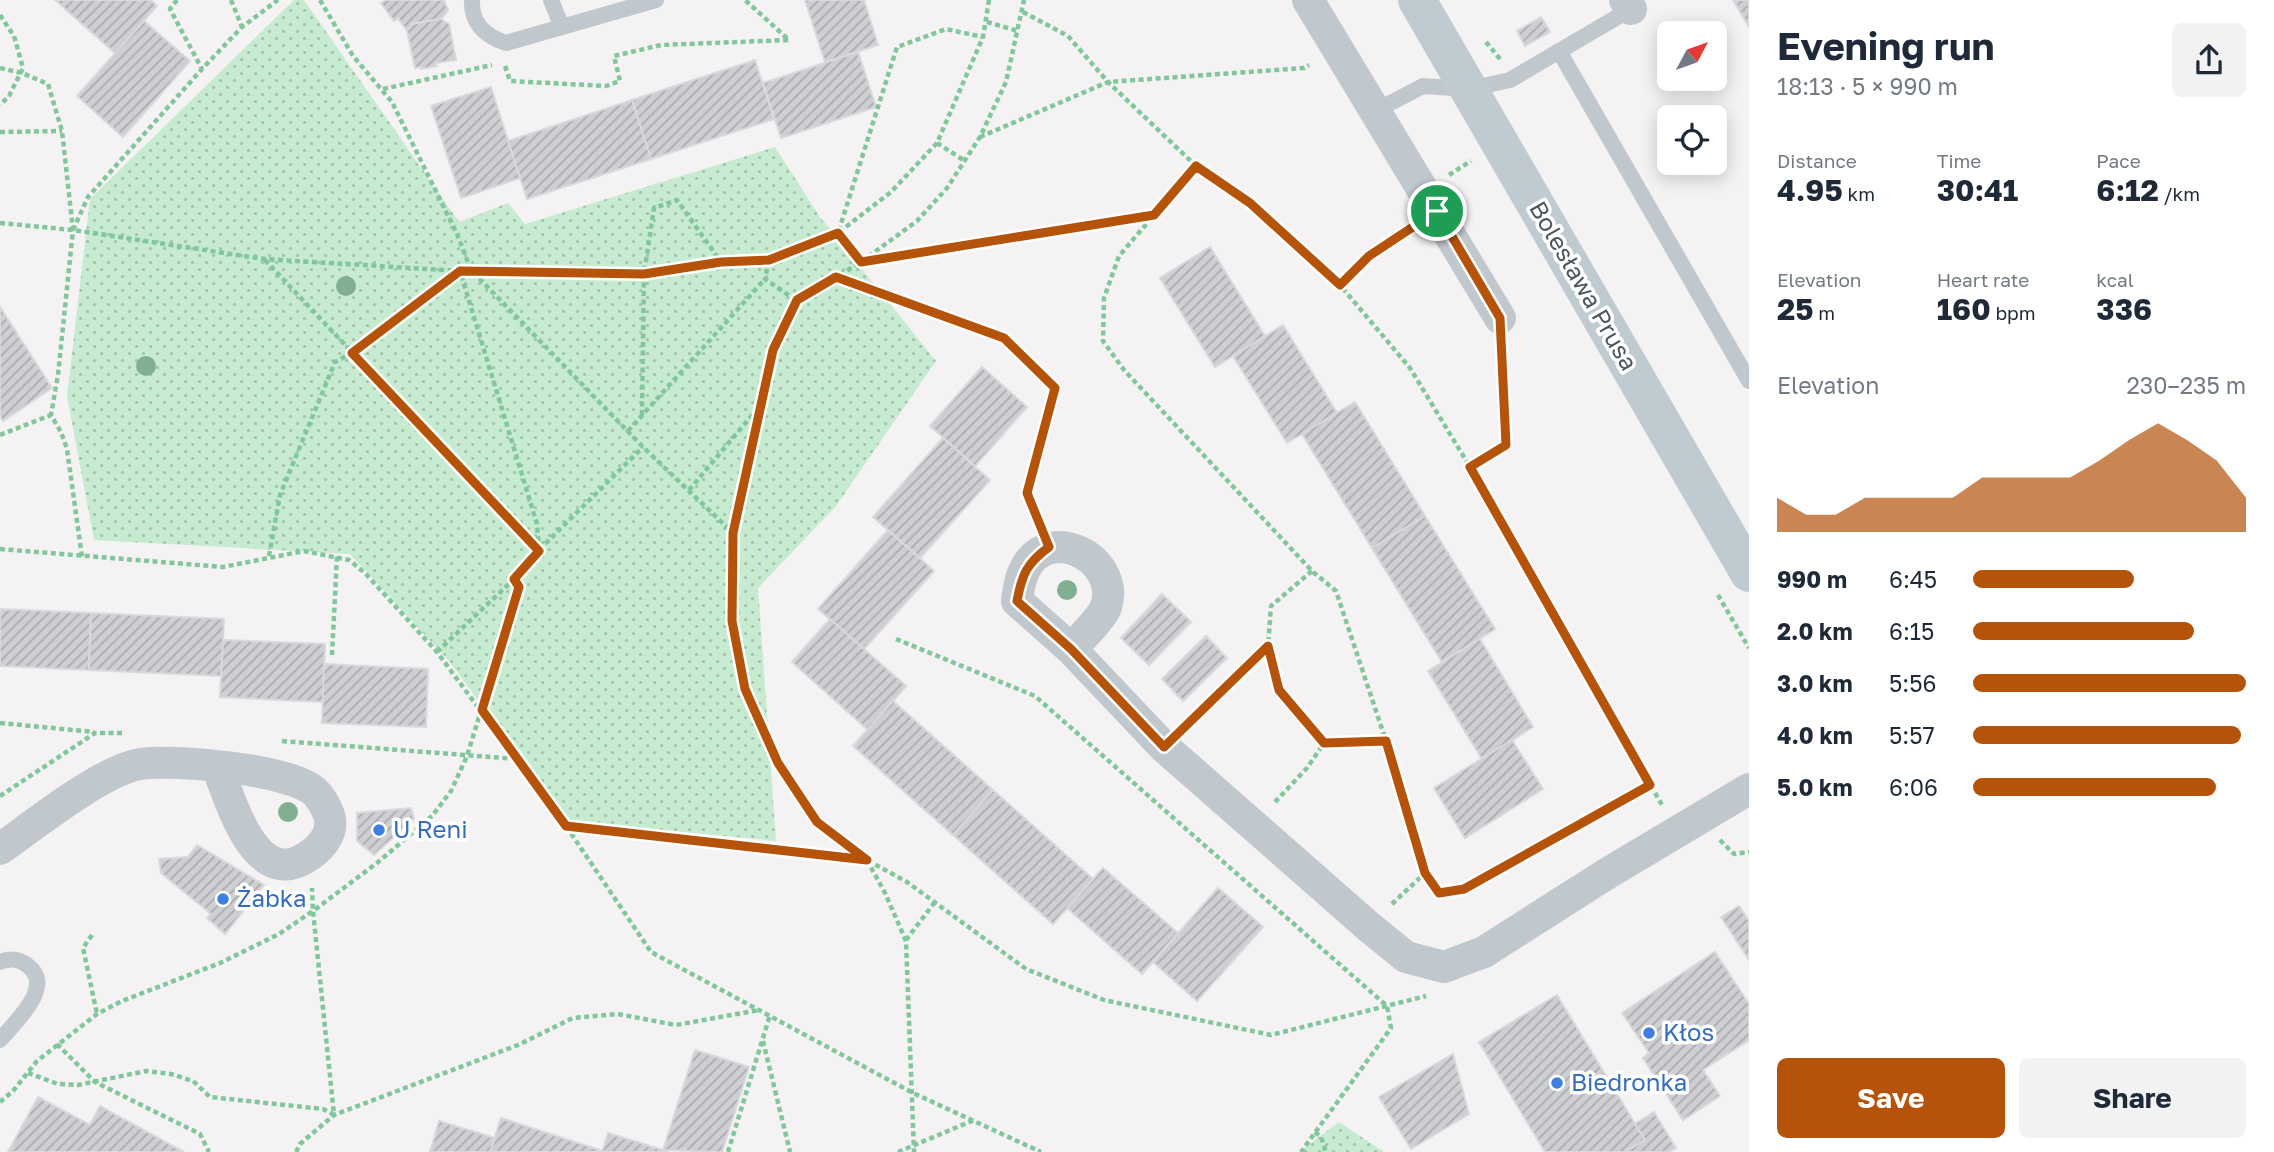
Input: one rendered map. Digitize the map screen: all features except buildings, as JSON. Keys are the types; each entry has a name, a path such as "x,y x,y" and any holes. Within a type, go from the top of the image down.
{"street":[{"path":"1308,0 1377,110 1500,318"},
{"name":"Bolesława Prusa","path":"1417,0 1749,573"},
{"path":"1071,649 1105,609 1108,587 1100,568 1088,556 1067,546 1049,547 1033,558 1021,578 1017,601 1071,649 1164,747 1359,918 1406,957 1444,967 1484,952 1608,873 1749,789"},
{"path":"0,849 104,778 138,764 185,763 217,767 287,778 314,791 326,808 332,824 327,838 316,851 302,860 289,865 270,861 251,845 217,767"}],"lane":[{"path":"472,0 472,10 478,27 493,39 506,43 656,0"},
{"path":"551,0 562,27"},
{"path":"1377,110 1423,86 1469,89 1510,80 1628,5"},
{"path":"1559,51 1749,381"},
{"path":"0,962 6,959 18,960 28,965 35,975 37,986 34,998 0,1040"}],"path":[{"path":"177,0 170,9 202,68"},
{"path":"231,0 242,27"},
{"path":"73,230 88,197 202,68 242,27 278,0"},
{"path":"320,0 353,56 392,102 457,234 471,270 643,447 733,533"},
{"path":"383,89 504,63 510,81 606,86 620,81 614,56 661,45 789,40 745,0"},
{"path":"0,223 73,230 264,259 460,271 644,274 721,262 769,260 838,233 891,192 937,144 983,37 989,0"},
{"path":"1024,0 1006,82 980,137 947,188 917,220 861,262 797,300 773,350 733,533 732,621 745,689 778,763 817,822 867,860 907,882 1026,969 1104,1000 1271,1035 1387,1006"},
{"path":"1023,12 1068,36 1108,82 1196,166 1250,203 1340,285 1410,368 1470,467 1678,833"},
{"path":"0,15 15,36 23,68 9,96 0,105"},
{"path":"987,22 1018,31"},
{"path":"838,233 897,47 946,29 983,37"},
{"path":"980,137 1108,82 1304,68 1339,50"},
{"path":"0,68 22,73 48,84 62,131 73,230 58,375 51,415 67,449 82,557"},
{"path":"0,132 62,131"},
{"path":"937,144 965,161"},
{"path":"1196,166 1119,256 1104,298 1103,341 1125,370 1312,571 1336,590 1386,741 1425,873 1439,893 1464,889 1650,785"},
{"path":"642,415 644,274 654,208 677,200 721,262"},
{"path":"1340,285 1369,256 1437,211"},
{"path":"861,262 1154,215"},
{"path":"838,233 861,262"},
{"path":"264,259 539,551"},
{"path":"628,431 765,279 769,260"},
{"path":"269,556 280,495 335,362 352,353 460,271"},
{"path":"460,271 537,524 539,551"},
{"path":"836,277 1004,338 1055,388 1027,493 1049,547"},
{"path":"765,279 797,300"},
{"path":"1470,467 1506,445 1500,318"},
{"path":"689,490 759,407"},
{"path":"0,435 51,415"},
{"path":"437,652 514,579 643,447"},
{"path":"0,549 223,567 304,551 349,560 365,573 437,652 482,710 566,826 650,951 913,1093 1041,1152"},
{"path":"332,655 337,556"},
{"path":"1312,571 1271,606 1268,646 1279,690 1324,743"},
{"path":"0,1101 13,1091 57,1044 97,1014 122,1001 220,963 279,934 377,863 432,816 451,791 467,756 519,587 514,579"},
{"path":"896,639 1035,696 1387,1006 1391,1028 1301,1152"},
{"path":"1164,747 1268,646"},
{"path":"0,723 95,733"},
{"path":"1324,743 1386,741"},
{"path":"1284,792 1307,768 1324,743"},
{"path":"566,826 867,860"},
{"path":"302,860 310,873 334,1115"},
{"path":"867,860 906,941 914,1152"},
{"path":"1396,899 1425,873"},
{"path":"906,941 935,902"},
{"path":"92,935 83,948 97,1014"},
{"path":"296,1152 300,1144 334,1115 518,1045 573,1017 618,1014 676,1025 760,1010"},
{"path":"728,1152 770,1015"},
{"path":"763,1040 790,1152"},
{"path":"57,1044 94,1082 200,1134 209,1152"},
{"path":"28,1073 58,1084 78,1085 146,1071 171,1074 193,1081 211,1097 323,1110 334,1115"},
{"path":"898,1152 975,1120"},
{"path":"1315,1132 1321,1137 1326,1152"}],"green space":[{"path":"294,0 304,0 459,222 508,203 525,224 775,147 820,217 936,361 836,506 758,588 776,841 567,821 449,661 350,554 94,540 67,396 90,199"},
{"path":"1339,1122 1384,1152 1299,1152"}],"place":[{"name":"U Reni","path":"379,830"},
{"name":"Żabka","path":"223,899"},
{"name":"Kłos","path":"1649,1033"},
{"name":"Biedronka","path":"1557,1083"}],"route":[{"path":"1196,166 1250,203 1340,285 1369,256 1437,211 1500,318 1506,445 1470,467 1650,785 1464,889 1439,893 1425,873 1386,741 1324,743 1279,690 1268,646 1164,747 1071,649 1017,601 1021,578 1033,558 1049,547 1027,493 1055,388 1004,338 836,277 797,300 773,350 733,533 732,621 745,689 778,763 817,822 867,860 566,826 482,710 519,587 514,579 539,551 352,353 460,271 644,274 721,262 769,260 838,233 861,262 1154,215 1196,166"}]}
